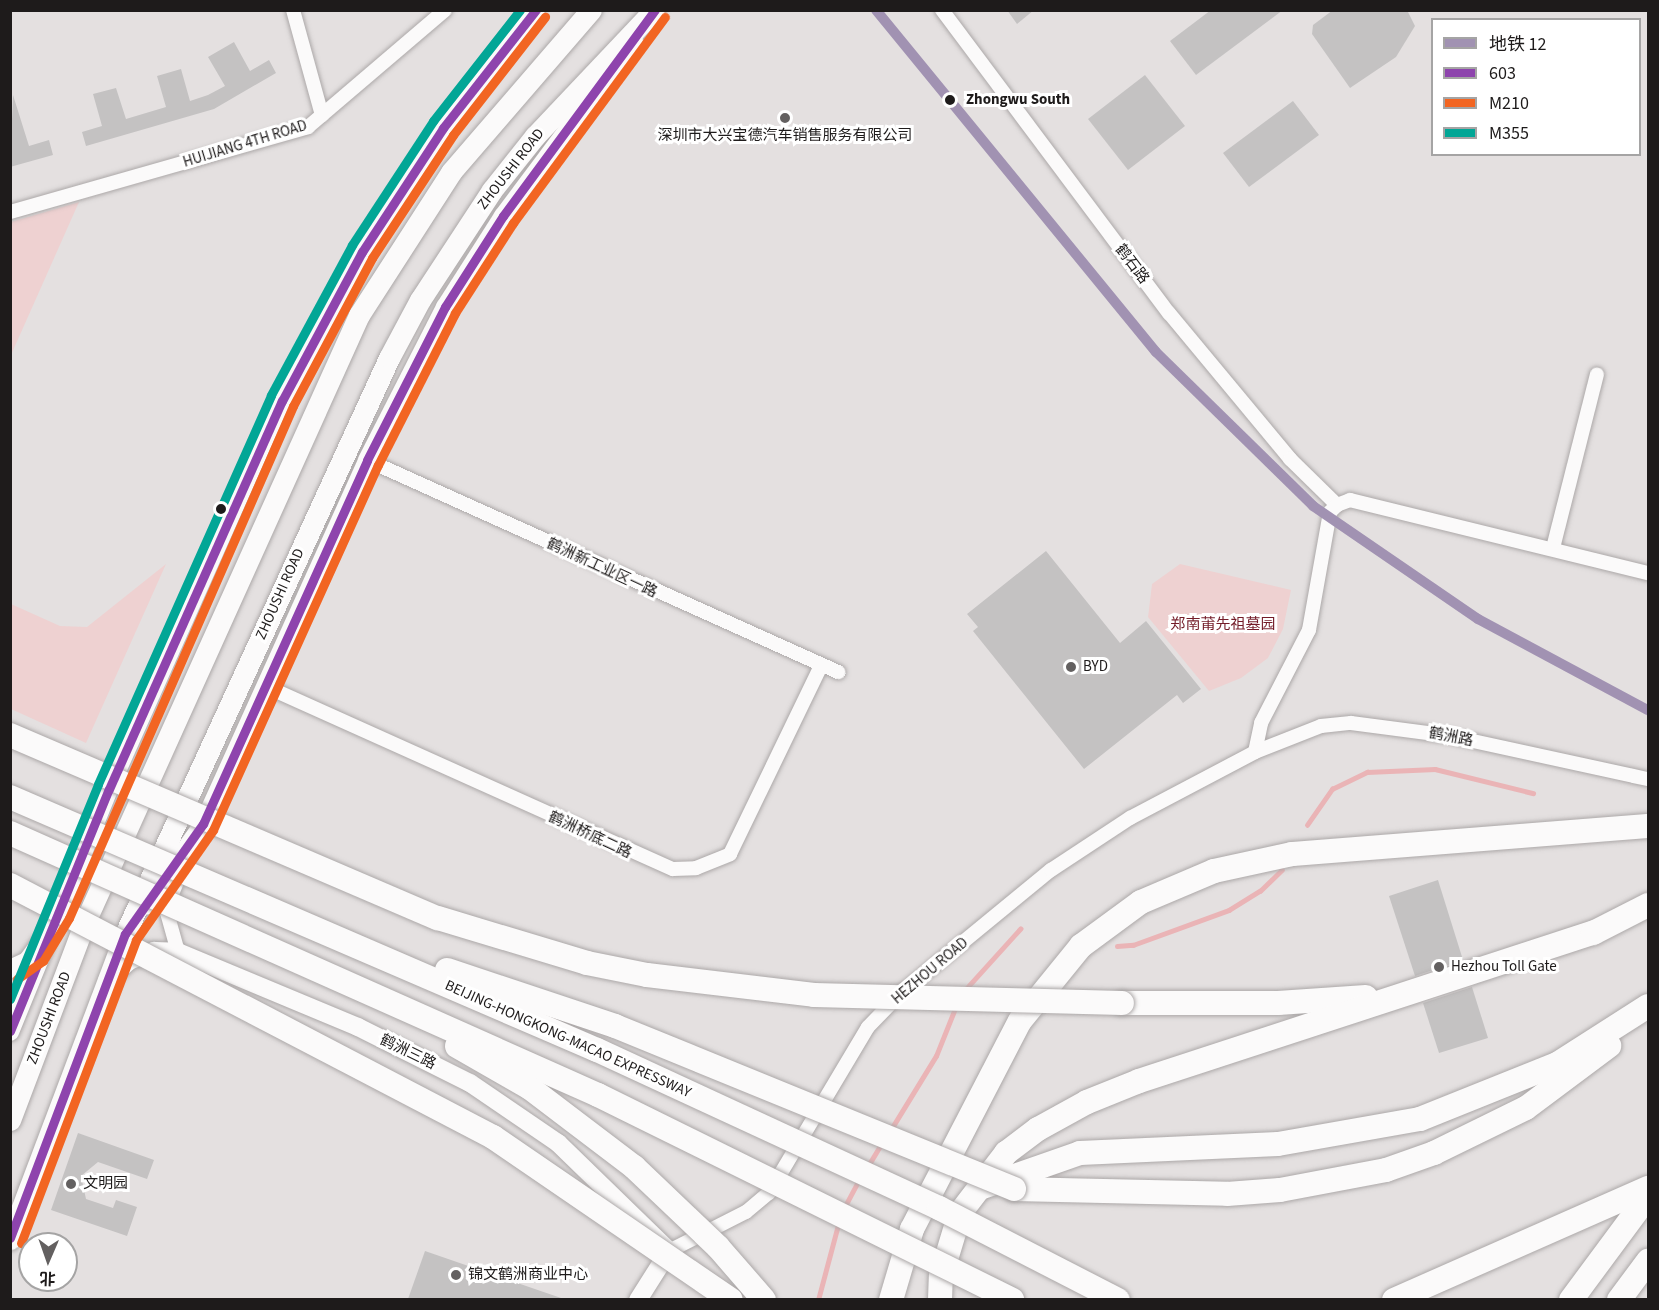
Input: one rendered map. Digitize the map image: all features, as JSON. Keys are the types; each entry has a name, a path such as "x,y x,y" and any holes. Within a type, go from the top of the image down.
{"highway":[{"path":"10,735 438,918 587,963 647,975 814,995 1122,1003 1278,1003 1416,991"},
{"name":"BEIJING-HONGKONG-MACAO EXPRESSWAY","path":"10,797 608,1054 939,1208 1118,1299"},
{"path":"891,1299 917,1219 1020,1021 1081,946 1141,902 1214,871 1292,854 1648,825"},
{"path":"10,833 158,914 427,1031 530,1088 634,1167 711,1239 764,1299"},
{"path":"10,833 598,1095 1012,1299"},
{"path":"10,885 493,1137 731,1299"},
{"path":"940,1299 949,1244 975,1190 1006,1153 1087,1102 1593,933 1648,906"},
{"path":"277,913 615,1026 1014,1189 1227,1194 1280,1190 1386,1170 1434,1154 1526,1108 1605,1050 1648,1006"},
{"path":"975,1190 1080,1152 1278,1144 1420,1119 1510,1086 1566,1059 1648,1006"},
{"path":"1394,1299 1648,1188"},
{"path":"1570,1299 1648,1196"},
{"path":"1619,1299 1648,1261"}],"main road":[{"path":"10,1032 58,913 282,401 362,252 443,128 537,10"},
{"name":"ZHOUSHI ROAD","path":"10,1120 85,922 359,315 452,172 507,102 591,10"},
{"path":"125,934 202,824 367,460 445,307 503,216 655,10"},
{"name":"ZHOUSHI ROAD","path":"10,1239 125,934 347,446 420,300 492,190 535,136 655,10"},
{"path":"331,538 347,446"},
{"path":"10,969 34,953 58,913"},
{"name":"鹤洲三路","path":"107,981 129,961 154,951 178,952 358,1027 470,1083 558,1143 669,1251"},
{"path":"638,1299 669,1251"}],"street":[{"path":"293,10 322,116"},
{"name":"HUIJIANG 4TH ROAD","path":"10,212 308,127 445,10"},
{"name":"鹤石路","path":"942,10 1169,313 1290,459 1337,505"},
{"path":"1553,548 1597,374"},
{"name":"鹤洲新工业区一路","path":"367,460 820,668 838,672"},
{"path":"1255,752 1261,723 1281,692 1309,630 1320,589 1330,512 1337,505 1350,500 1648,573"},
{"name":"鹤洲桥底二路","path":"265,686 673,869 696,868 730,854 820,668"},
{"name":"鹤洲路","path":"1255,752 1321,726 1351,723 1450,736 1648,779"},
{"name":"HEZHOU ROAD","path":"669,1251 746,1212 769,1193 868,1027 901,993 1051,870 1130,818 1255,752"},
{"path":"178,952 166,909 202,824"},
{"path":"669,1251 711,1299"}],"green space":[{"path":"79,202 11,355 11,222"},
{"path":"166,564 86,743 11,709 11,604 60,626 87,627"},
{"name":"郑南莆先祖墓园","path":"1180,564 1291,590 1283,629 1268,658 1241,678 1209,691 1148,617 1152,584"}],"building":[{"path":"1007,10 1034,10 1017,24"},
{"path":"1211,10 1283,10 1196,75 1170,41"},
{"path":"1333,10 1407,10 1415,26 1396,57 1350,88 1312,34 1313,25"},
{"path":"234,42 250,71 269,60 276,73 214,109 86,146 82,132 102,126 93,94 116,88 126,119 166,107 157,76 181,69 190,101 208,95 225,86 208,57"},
{"path":"1145,75 1185,126 1128,170 1088,119"},
{"path":"13,95 29,146 49,140 53,155 10,167"},
{"path":"1293,101 1319,135 1249,187 1223,153"},
{"name":"BYD","path":"1046,551 1120,643 1146,621 1201,689 1183,703 1177,695 1084,769 973,631 978,627 967,614"},
{"path":"1438,880 1463,960 1415,976 1389,896"},
{"path":"1472,987 1488,1038 1439,1053 1423,1003"},
{"name":"文明园","path":"78,1133 154,1160 147,1179 98,1162 81,1176 86,1199 113,1208 116,1200 137,1207 127,1236 51,1210"},
{"name":"锦文鹤洲商业中心","path":"425,1251 561,1298 561,1299 408,1299"}],"waterway":[{"path":"1307,825 1332,789 1367,772 1435,769 1533,793"},
{"path":"1117,946 1133,945 1229,910 1260,891 1282,870"},
{"path":"964,991 1020,929"},
{"path":"890,1131 936,1056 956,1006"},
{"path":"868,1166 882,1143"},
{"path":"844,1208 860,1178"},
{"path":"818,1300 839,1221"}],"metro line":[{"name":"12","path":"876,10 1156,352 1313,506 1478,619 1648,710"}],"transit line":[{"name":"M355","path":"10,999 98,784 271,395 352,245 433,121 520,10"},
{"name":"603","path":"10,1031 109,789 282,401 362,252 443,128 536,10"},
{"name":"603","path":"10,1238 125,934 203,824 367,460 445,307 503,216 655,10"},
{"name":"M210","path":"17,979 43,961 69,918 293,406 372,258 453,135 545,17"},
{"name":"M210","path":"25,1232 136,940 213,830 378,465 455,313 513,223 665,17"}],"place":[{"name":"Zhongwu South","path":"950,100"},
{"name":"深圳市大兴宝德汽车销售服务有限公司","path":"785,118"},
{"name":"BYD","path":"1071,667"},
{"name":"Hezhou Toll Gate","path":"1439,967"},
{"name":"文明园","path":"71,1184"},
{"name":"锦文鹤洲商业中心","path":"456,1275"}]}
